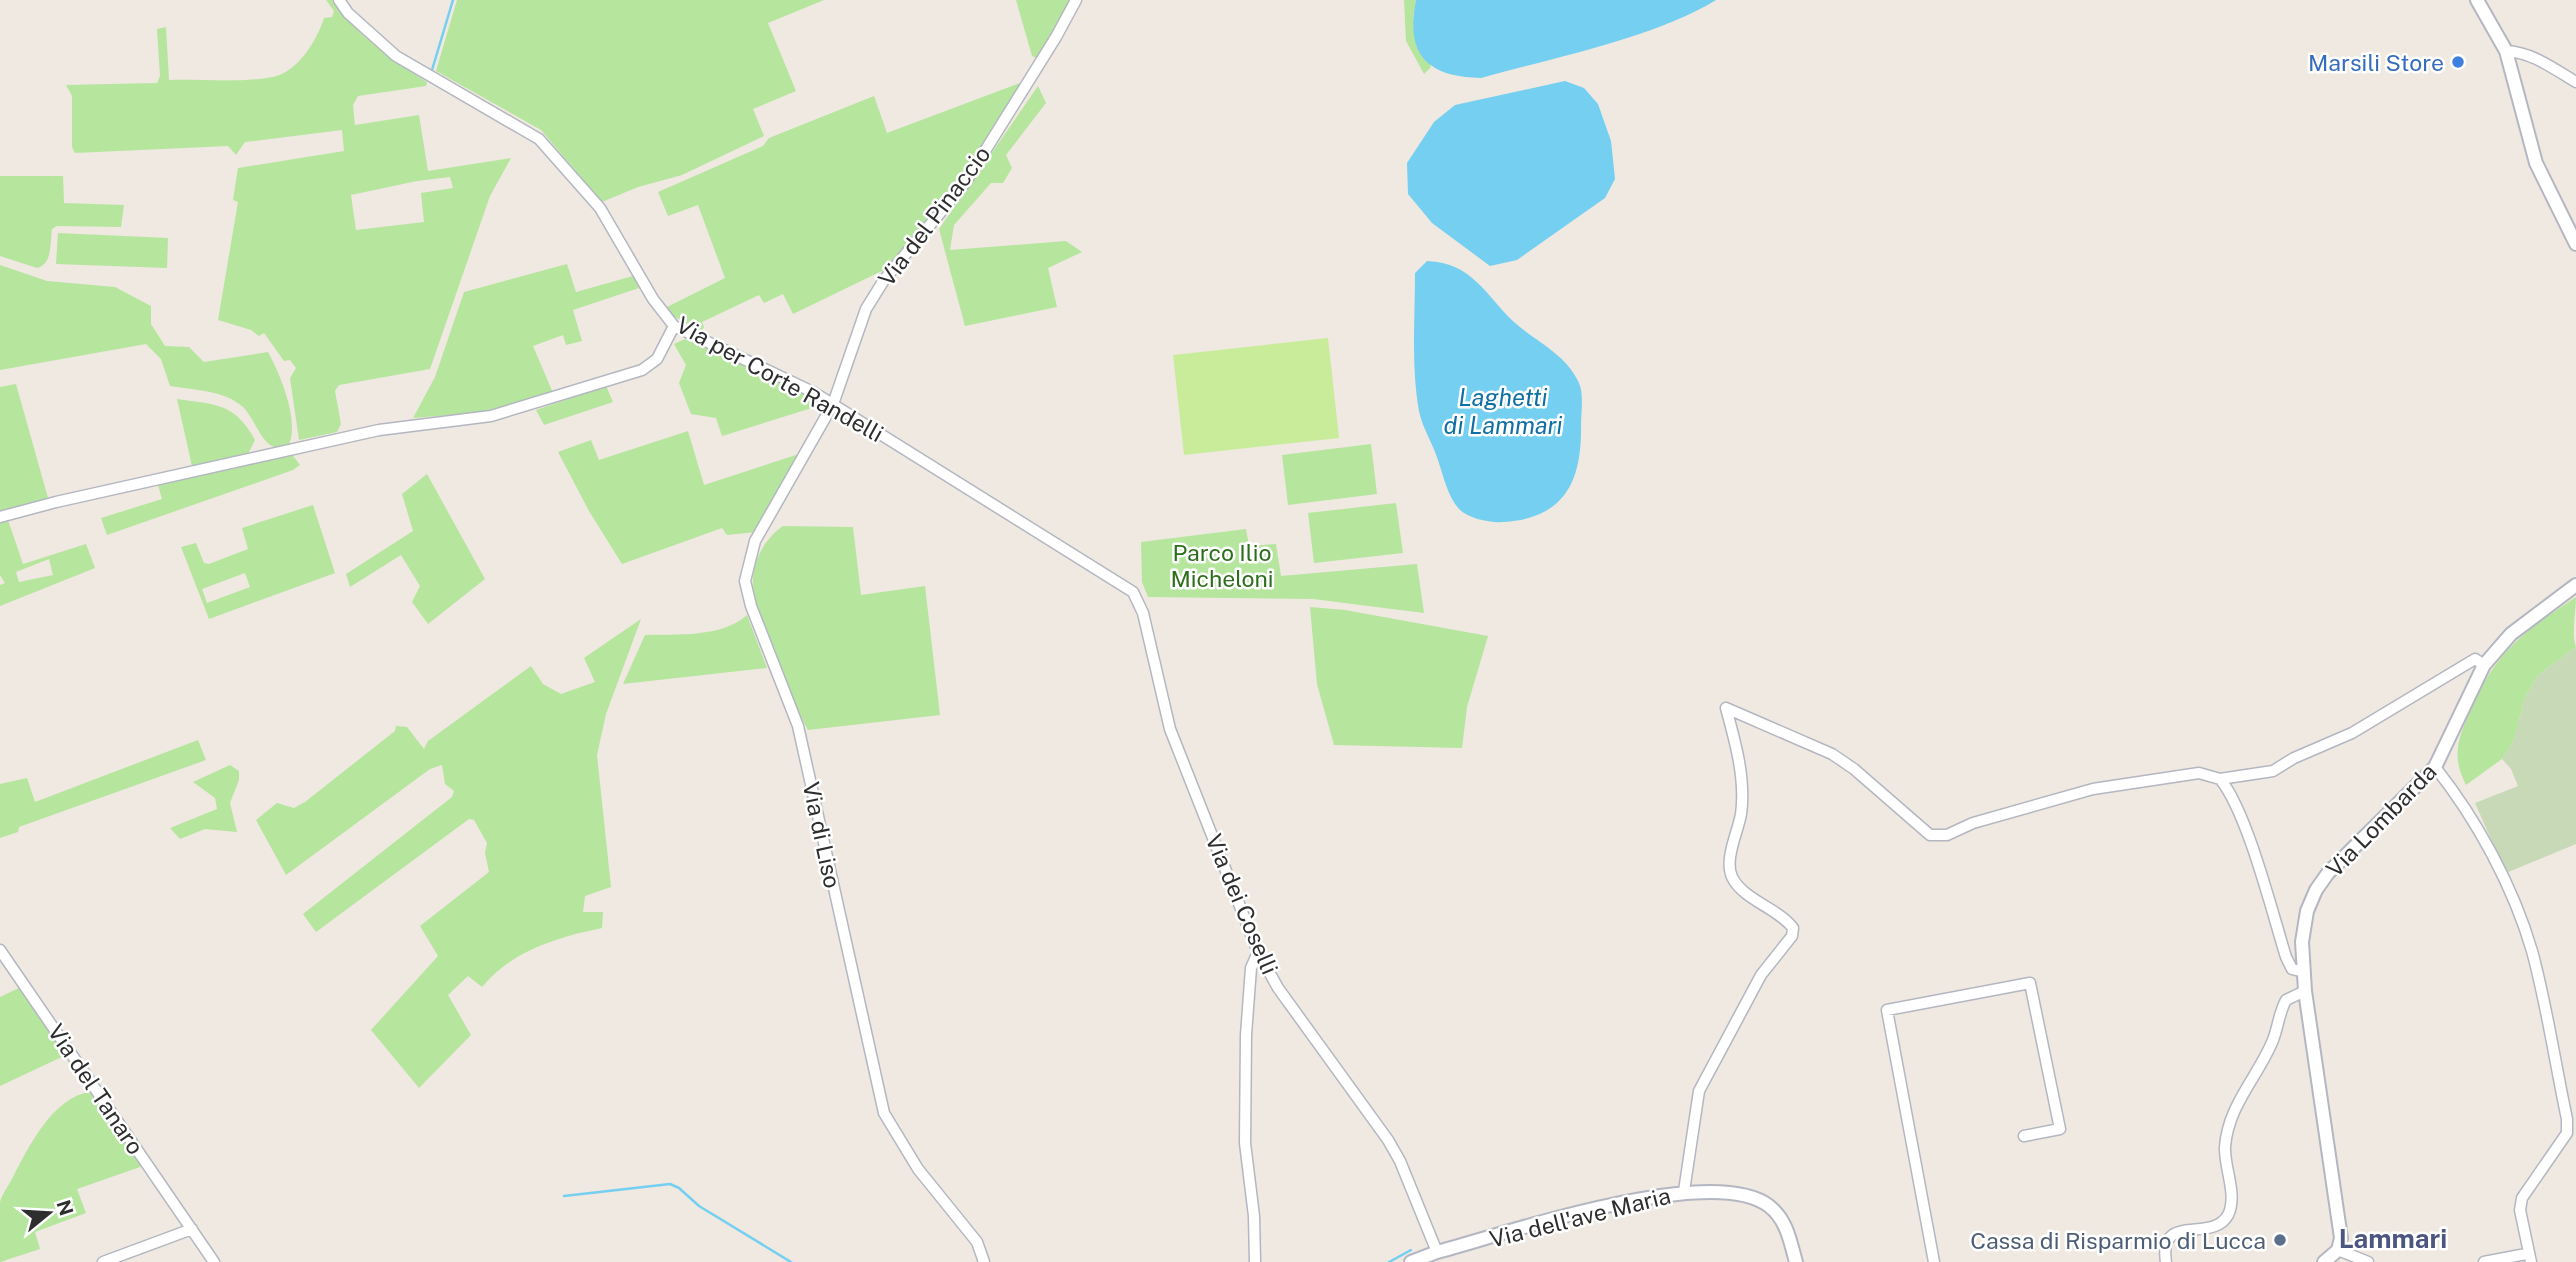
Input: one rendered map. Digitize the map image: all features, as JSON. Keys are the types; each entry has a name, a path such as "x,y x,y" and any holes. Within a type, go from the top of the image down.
{"street":[{"name":"Via per Corte Randelli","path":"338,0 348,13 397,56 539,139 600,208 653,299 674,326 833,404 1125,584 1140,604"},
{"name":"Via del Pinaccio","path":"833,404 866,309 884,280 965,183 1076,0"},
{"path":"2477,0 2506,51 2536,163 2576,244"},
{"path":"2506,51 2518,51 2539,60 2576,82"},
{"path":"0,517 80,496 379,430 491,416 514,410 642,370 657,359 674,326"},
{"name":"Via di Liso","path":"833,404 755,541 745,581 751,606 798,726 884,1113 918,1169 977,1242 984,1262"},
{"name":"Via Lombarda","path":"2338,1250 2341,1238 2337,1200 2305,991 2302,942 2306,911 2316,890 2346,854 2435,767 2479,662 2576,585"},
{"name":"Via dei Coselli","path":"1140,604 1170,729 1258,952 1278,988 1388,1140 1400,1161 1437,1252"},
{"path":"1684,1191 1699,1091 1762,975 1792,936 1793,928 1787,919 1763,904 1732,878 1730,866 1741,811 1738,752 1726,708 1832,754 1854,769 1930,835 1938,837 2069,794 2199,773 2220,779 2273,771 2294,758 2352,733 2479,662"},
{"path":"2435,767 2471,818 2519,912 2542,993 2571,1132 2522,1198 2520,1210 2528,1258 2484,1262"},
{"path":"2220,779 2230,791 2239,815 2286,957 2292,969 2304,972"},
{"name":"Via del Tanaro","path":"0,950 214,1262"},
{"path":"1255,1262 1254,1216 1245,1143 1246,1035 1251,968 1258,952"},
{"path":"1934,1262 1886,1010 2030,983 2060,1129 2024,1136"},
{"path":"2166,1262 2164,1249 2174,1233 2209,1227 2222,1222 2228,1214 2231,1198 2225,1147 2232,1114 2273,1040 2286,1000 2305,991"},
{"name":"Via dell'ave Maria","path":"1411,1262 1437,1252 1612,1206 1684,1191 1743,1196 1769,1206 1783,1222 1796,1262"},
{"path":"103,1262 191,1229"},
{"path":"2324,1262 2338,1250 2368,1262"}],"green space":[{"path":"326,0 332,0 352,25 375,46 427,82 426,86 358,96 353,105 355,125 419,115 428,171 511,158 490,196 430,369 339,385 335,391 341,424 337,432 299,440 290,378 296,368 290,360 284,361 264,333 259,336 251,330 218,320 238,202 233,200 238,168 344,151 342,130 245,142 236,155 228,146 75,153 72,147 72,96 66,85 157,83 160,76 157,29 166,27 169,80 273,77 291,69 298,62 317,36 324,18 332,17 334,11","holes":["450,177 453,188 421,193 424,222 356,230 351,195"]},
{"path":"457,0 824,0 768,23 796,91 753,109 764,136 682,175 638,187 602,202 541,130 436,71"},
{"path":"1016,0 1073,0 1040,60 1032,56"},
{"path":"1404,0 1416,0 1413,18 1431,67 1424,74 1406,41"},
{"path":"1033,78 961,186 890,267 793,314 783,294 764,303 759,295 702,322 704,327 700,335 670,313 667,307 725,278 698,205 668,216 658,192 763,146 769,138 874,96 887,133"},
{"path":"1038,86 1046,103 1006,155 1012,168 1003,183 991,183 954,225 950,250 1066,241 1082,252 1048,268 1057,307 965,326 939,229"},
{"path":"0,176 63,176 64,203 124,205 121,227 57,226 52,229 46,262 37,268 0,256"},
{"path":"58,233 168,238 167,268 56,264"},
{"path":"567,264 576,292 633,276 639,288 573,310 582,341 566,345 563,335 533,346 553,393 488,412 413,418 435,377 464,292"},
{"path":"0,265 47,281 115,287 151,306 151,324 165,346 189,347 204,362 268,352 291,413 291,438 287,448 272,446 266,441 248,413 235,401 208,392 170,386 161,359 146,344 0,370"},
{"path":"1328,338 1339,438 1184,455 1173,355"},
{"path":"685,339 811,397 818,406 722,436 716,418 691,414 679,383 686,365 674,344"},
{"path":"16,384 48,498 0,512 0,387"},
{"path":"606,386 613,402 544,425 536,410"},
{"path":"177,399 223,407 239,418 255,440 248,454 192,466"},
{"path":"688,431 704,485 799,454 756,532 727,535 722,528 622,564 589,511 558,452 591,440 599,460"},
{"path":"1371,444 1377,494 1288,505 1282,455"},
{"path":"291,453 300,465 293,470 107,535 101,518 162,499 158,485"},
{"path":"427,474 485,579 428,624 412,602 420,586 401,555 350,587 346,574 413,531 402,494"},
{"path":"1396,503 1403,553 1314,563 1308,513"},
{"path":"313,505 335,573 209,619 181,547 196,543 204,563 209,564 248,549 242,528","holes":["245,573 250,587 207,603 202,589"]},
{"path":"8,520 23,564 86,544 95,568 0,606 0,585 5,583 0,575 0,523","holes":["49,559 53,575 19,582 16,572"]},
{"path":"783,526 853,527 861,595 925,586 940,715 808,730 768,639 753,587 754,569 760,552"},
{"name":"Parco Ilio Micheloni","path":"1246,529 1249,546 1276,544 1281,576 1417,564 1424,613 1313,599 1148,597 1142,582 1141,542"},
{"path":"2576,597 2576,647 2537,676 2524,700 2514,740 2502,759 2466,785 2459,766 2459,741 2489,675 2525,633"},
{"path":"1310,607 1345,610 1488,636 1467,707 1462,748 1334,745 1317,684"},
{"path":"747,615 767,668 623,684 645,635 712,631 725,628"},
{"path":"641,619 606,714 597,755 611,887 585,896 583,912 603,912 602,928 536,947 507,964 482,987 468,976 448,995 471,1035 419,1088 371,1030 438,956 420,926 489,872 485,853 487,843 474,820 469,819 316,932 303,914 452,797 454,791 445,784 442,765 430,769 286,875 256,820 277,803 294,808 305,802 395,731 396,726 407,727 424,749 428,741 531,666 543,684 561,694 595,682 584,658"},
{"path":"2576,647 2576,844 2506,873 2475,803 2518,786 2511,769 2502,759 2514,740 2524,700 2537,676"},
{"path":"198,740 206,760 19,827 18,832 0,838 0,784 27,778 35,802"},
{"path":"230,765 239,771 239,780 230,803 237,832 205,829 180,839 170,828 217,809 215,798 193,782"},
{"path":"21,987 66,1055 0,1086 0,997"},
{"path":"91,1092 143,1166 77,1189 86,1213 35,1232 40,1249 0,1262 0,1202 4,1193 43,1125 65,1103"}],"water":[{"path":"1416,0 1716,0 1633,36 1481,78 1447,73 1424,59 1417,49 1414,35"},
{"path":"1565,81 1584,88 1598,104 1611,141 1615,179 1605,198 1517,260 1490,266 1432,223 1408,194 1407,163 1434,122 1455,105"},
{"name":"Laghetti di Lammari","path":"1427,261 1456,268 1477,282 1514,322 1558,356 1579,383 1582,403 1578,463 1566,493 1542,513 1504,522 1480,520 1459,509 1449,492 1420,417 1417,394 1414,359 1415,273"}],"waterway":[{"path":"432,70 453,0"},
{"path":"564,1196 670,1184 679,1188 699,1206 791,1262"},
{"path":"1389,1262 1411,1250"}],"place":[{"name":"Marsili Store","path":"2458,62"},
{"name":"Cassa di Risparmio di Lucca","path":"2280,1240"}],"district":[{"name":"Lammari","path":"2393,1238"}]}
